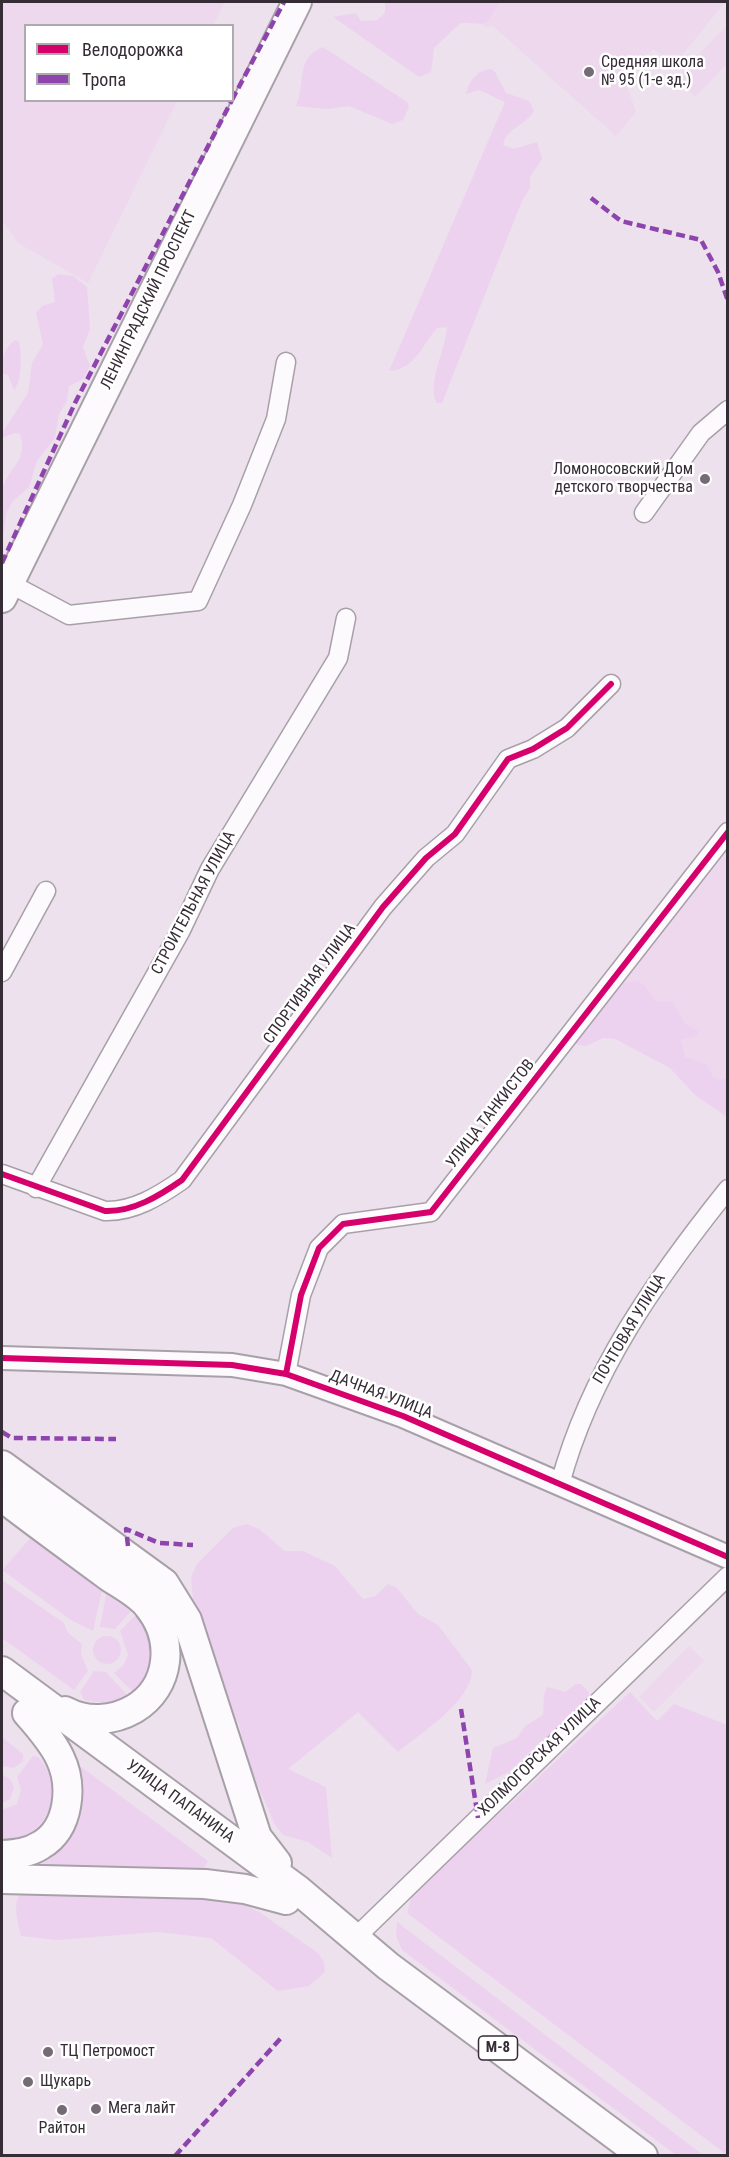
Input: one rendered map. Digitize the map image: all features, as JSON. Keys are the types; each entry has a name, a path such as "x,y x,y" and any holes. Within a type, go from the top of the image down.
{"main road":[{"name":"ЛЕНИНГРАДСКИЙ ПРОСПЕКТ","path":"5,591 297,2"},
{"path":"2,1465 164,1583 177,1600 200,1657 257,1837 292,1894"},
{"path":"2,1497 148,1605 163,1636 165,1669 160,1684 147,1701 123,1715 102,1720 73,1716 32,1705"},
{"name":"УЛИЦА ПАПАНИНА","path":"2,1671 32,1705 354,1939 642,2156"},
{"name":"УЛИЦА ПАПАНИНА","path":"2,1694 32,1705"},
{"path":"2,1855 28,1852 50,1839 56,1831 66,1806 67,1782 60,1758 32,1705"},
{"path":"2,1879 205,1884 292,1894"}],"street":[{"path":"5,591 69,615 198,602 242,505 276,419 286,362"},
{"path":"644,513 700,433 728,410"},
{"name":"СТРОИТЕЛЬНАЯ УЛИЦА","path":"36,1188 181,930 210,868 338,658 346,618"},
{"name":"СПОРТИВНАЯ УЛИЦА","path":"2,1174 91,1209 117,1212 150,1199 182,1180 383,907 426,858 455,834 508,759 533,749 567,728 611,684"},
{"name":"УЛИЦА ТАНКИСТОВ","path":"286,1374 301,1295 319,1248 343,1224 431,1212 728,832"},
{"path":"2,972 46,891"},
{"name":"ПОЧТОВАЯ УЛИЦА","path":"560,1484 568,1452 591,1396 625,1331 671,1260 728,1189"},
{"name":"ДАЧНАЯ УЛИЦА","path":"2,1358 232,1365 286,1374 403,1416 728,1557"},
{"name":"ХОЛМОГОРСКАЯ УЛИЦА","path":"354,1939 728,1576"}],"shaded area":[{"path":"2,2 225,2 214,24 24,24 24,102 177,102 88,283 18,243 2,220"},
{"path":"385,2 500,2 486,23 462,23 453,30 434,48 431,72 419,77 333,17 356,13 361,21 377,20 385,13"},
{"name":"Средняя школа № 95 (1-е зд.)","path":"457,2 725,2 675,64 653,49 625,80 636,112 616,136 493,26 485,27"},
{"path":"727,25 727,64 695,97 676,78"},
{"path":"323,47 407,102 409,107 403,120 392,124 349,106 328,109 296,106 308,57"},
{"path":"491,69 495,72 506,93 529,101 534,111 508,134 503,145 514,149 537,142 542,159 530,177 530,188 522,201 442,403 437,403 434,395 435,377 447,327 437,328 406,366 389,371 505,102 479,90 466,94 474,77"},
{"path":"59,274 73,276 87,287 90,329 83,347 90,366 83,379 69,386 67,401 59,414 55,438 37,461 29,487 13,501 6,513 2,548 2,492 8,476 20,458 22,444 20,434 15,433 2,438 2,433 28,393 32,363 43,344 36,313 42,306 55,302 52,278"},
{"path":"15,340 19,342 21,359 19,381 14,390 8,375 2,373 2,368 6,351"},
{"path":"727,847 727,1107 604,1003"},
{"path":"636,981 645,986 655,1001 673,1002 685,1024 697,1030 699,1035 681,1040 685,1057 706,1064 714,1078 719,1080 727,1077 727,1117 695,1095 670,1068 615,1039 603,1038 586,1046 574,1044 575,1039 621,983"},
{"path":"246,1524 259,1529 285,1551 303,1551 335,1566 363,1599 375,1596 388,1584 396,1587 418,1614 438,1625 472,1670 470,1682 455,1705 398,1752 358,1712 288,1769 326,1787 332,1858 308,1842 283,1835 275,1825 247,1760 239,1724 231,1713 210,1640 193,1600 191,1577 197,1564 233,1528"},
{"path":"33,1535 103,1586 93,1631 71,1620 2,1570"},
{"path":"2,1580 64,1623 68,1633 82,1644 81,1654 88,1671 74,1690 2,1638"},
{"path":"107,1590 133,1609 115,1629 100,1627"},
{"path":"139,1612 152,1628 152,1655 145,1681 132,1691 114,1673 123,1666 128,1655 120,1631"},
{"path":"107,1636 117,1640 121,1650 117,1660 107,1664 97,1660 93,1650 97,1640"},
{"path":"689,1646 704,1661 654,1712 639,1697"},
{"path":"94,1671 106,1672 128,1696 106,1703 84,1700 80,1692"},
{"path":"576,1684 581,1684 589,1692 588,1703 538,1744 509,1772 485,1784 493,1748 517,1738 525,1726 543,1715 544,1695 547,1687 565,1692"},
{"path":"630,1692 657,1721 674,1704 727,1725 727,2155 407,1913 412,1895"},
{"path":"2,1737 23,1754 23,1761 14,1768 2,1766"},
{"path":"33,1756 38,1757 47,1770 52,1784 52,1798 48,1811 41,1823 31,1832 18,1839 2,1841 2,1810 17,1804 21,1790 17,1777"},
{"path":"76,1763 208,1861 203,1870 6,1865 26,1861"},
{"path":"2,1774 11,1780 14,1788 10,1799 2,1803"},
{"path":"33,1890 235,1900 259,1912 318,1953 324,1962 325,1972 309,1986 278,1991 211,1938 158,1932 57,1940 21,1936 16,1914 18,1898 20,1893"},
{"path":"397,1922 703,2155 676,2155 402,1950 396,1936"}],"marked path":[{"path":"234,96 284,2"},
{"path":"2,563 75,403 231,102"},
{"path":"591,198 621,221 701,240 718,272 728,301"},
{"path":"2,1432 12,1438 116,1439"},
{"path":"128,1546 126,1529 159,1543 193,1545"},
{"path":"461,1709 478,1818"},
{"path":"175,2156 281,2038"}],"cycle path":[{"path":"2,1174 105,1211 136,1206 182,1180 383,907 426,858 455,834 508,759 533,749 567,728 611,684"},
{"path":"286,1374 301,1295 319,1248 343,1224 431,1212 728,832"},
{"path":"2,1358 232,1365 286,1374 403,1416 728,1557"}],"place":[{"name":"Средняя школа № 95 (1-е зд.)","path":"589,72"},
{"name":"Ломоносовский Дом детского творчества","path":"705,479"},
{"name":"ТЦ Петромост","path":"48,2052"},
{"name":"Щукарь","path":"28,2082"},
{"name":"Мега лайт","path":"96,2109"},
{"name":"Райтон","path":"62,2110"}]}
